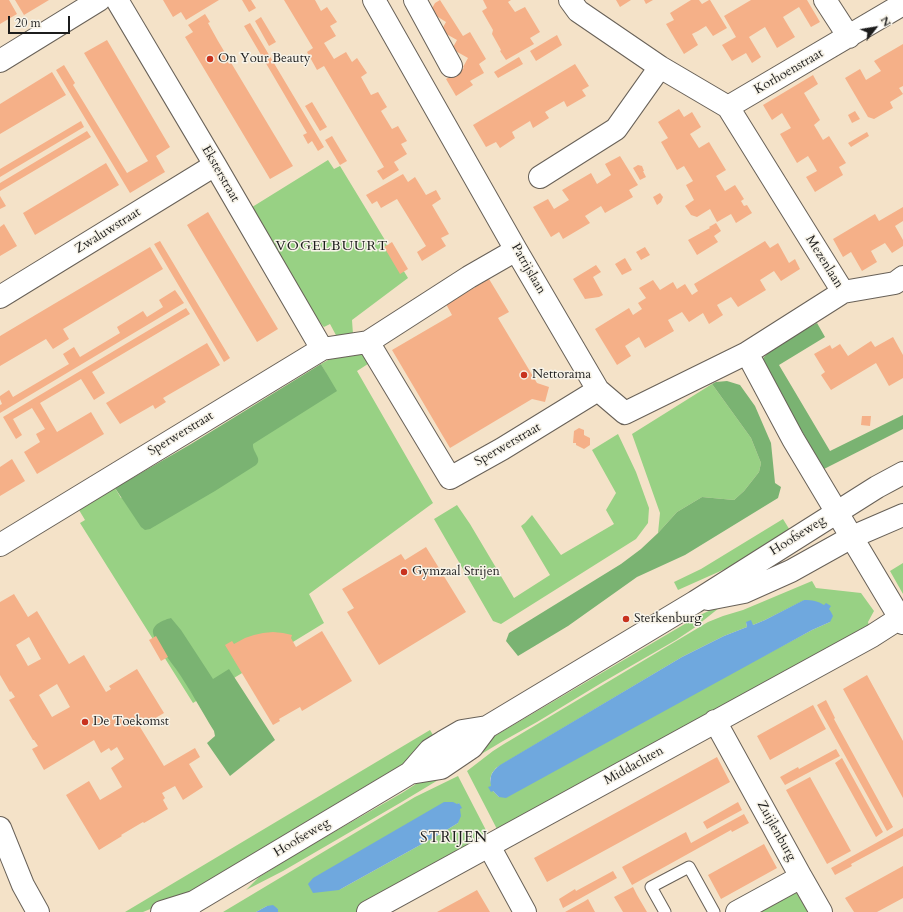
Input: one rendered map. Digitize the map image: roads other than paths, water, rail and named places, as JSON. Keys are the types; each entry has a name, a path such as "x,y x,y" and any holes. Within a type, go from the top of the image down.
{"street":[{"path":"0,61 99,0"},
{"name":"Eksterstraat","path":"117,0 322,348"},
{"name":"Patrijslaan","path":"374,0 516,250 598,390 625,413 747,353"},
{"path":"415,0 451,66"},
{"name":"Mezenlaan","path":"570,0 578,11 660,67 728,107 843,292 747,353"},
{"path":"825,0 849,36"},
{"name":"Korhoenstraat","path":"728,107 903,4"},
{"path":"540,177 616,129 660,67"},
{"name":"Zwaluwstraat","path":"0,297 215,165"},
{"name":"Sperwerstraat","path":"0,545 322,348 368,342 469,277 516,250"},
{"path":"843,292 895,282 903,277"},
{"name":"Sperwerstraat","path":"368,342 450,478 509,445 598,390"},
{"path":"747,353 793,439 902,621"},
{"name":"Hoofseweg","path":"162,912 189,907 410,773 430,750 443,742 462,732 487,727 695,602 877,487 903,473"},
{"name":"Hoofseweg","path":"695,602 744,592 791,571 852,537 903,515"},
{"name":"Middachten","path":"368,912 865,639 902,621"},
{"name":"Zuijlenburg","path":"715,721 801,877 737,912"},
{"path":"0,828 23,885 38,912"},
{"path":"489,846 525,912"},
{"path":"801,877 822,912"}],"lane":[{"path":"665,912 651,887 689,867 714,912"}],"water":[{"path":"804,600 815,601 824,605 826,603 831,606 829,609 833,616 830,622 812,630 506,798 499,797 493,791 491,792 488,787 491,786 490,779 495,769 500,765 682,657 724,636 747,627 746,622 751,620 753,625"},
{"path":"444,802 459,803 462,808 460,809 461,816 458,823 339,890 313,893 308,884 313,878"},
{"path":"273,905 278,909 278,912 256,912 267,906"}],"place":[{"name":"On Your Beauty","path":"210,59"},
{"name":"Nettorama","path":"524,375"},
{"name":"Gymzaal Strijen","path":"404,572"},
{"name":"Sterkenburg","path":"626,619"},
{"name":"De Toekomst","path":"85,722"}],"district":[{"name":"VOGELBUURT","path":"332,247"},
{"name":"STRIJEN","path":"454,839"}]}
